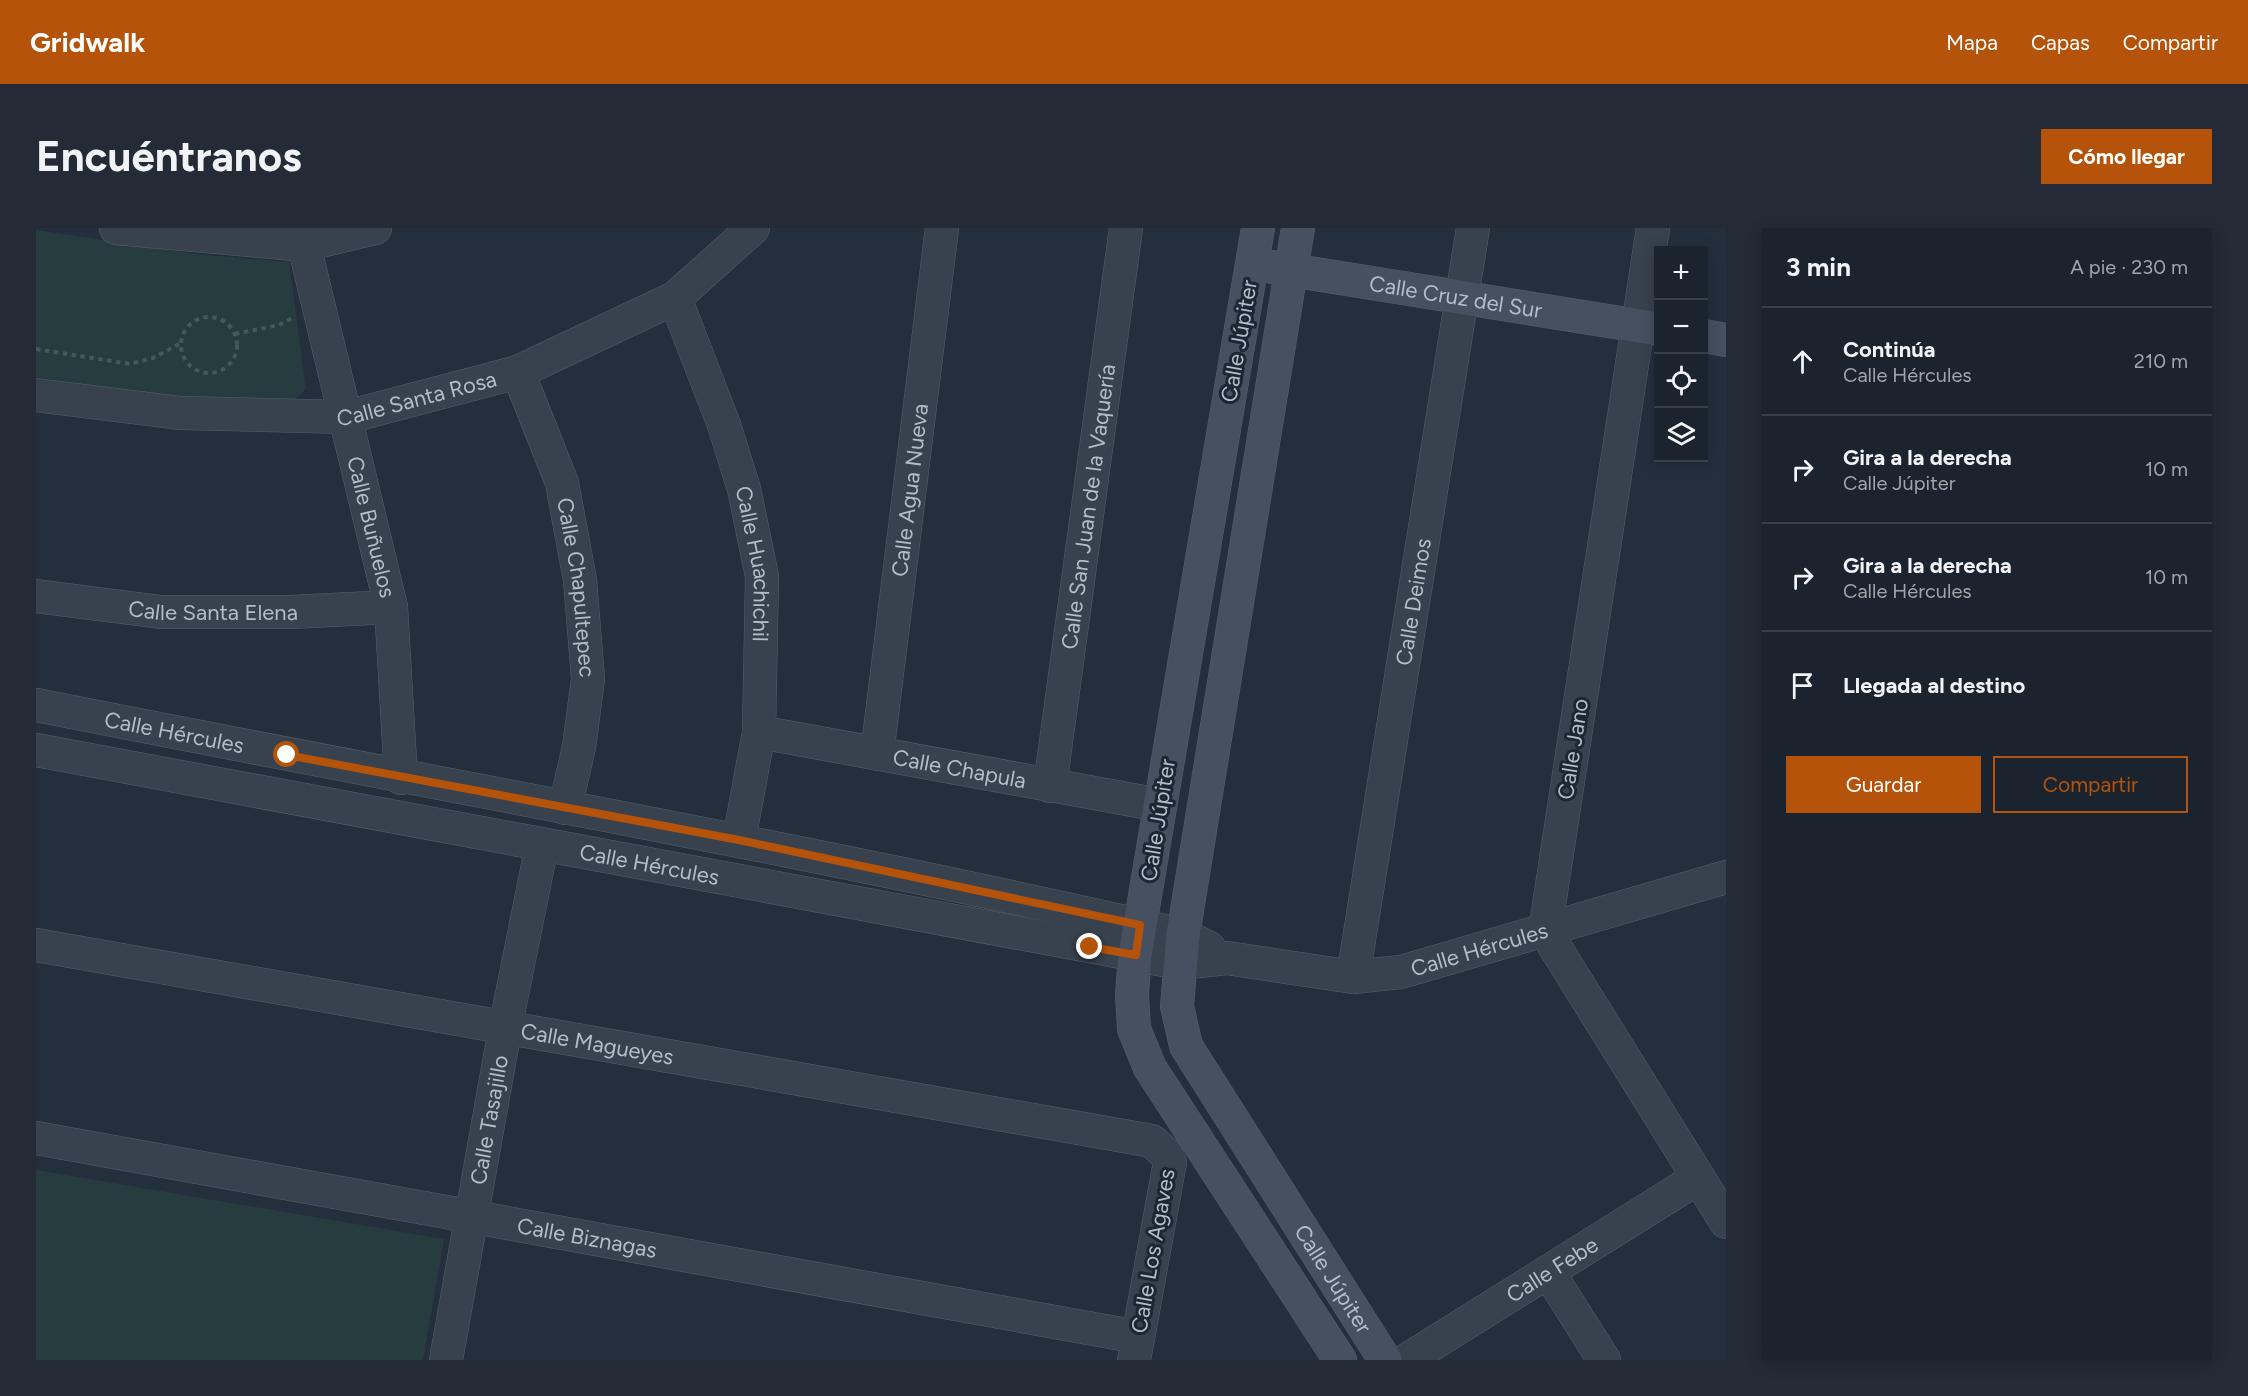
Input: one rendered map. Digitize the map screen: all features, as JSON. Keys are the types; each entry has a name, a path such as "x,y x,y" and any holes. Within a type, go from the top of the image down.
{"street":[{"path":"116,228 304,245 375,228"},
{"name":"Calle Santa Rosa","path":"36,395 180,413 347,417 518,372 675,298 753,228"},
{"name":"Calle Agua Nueva","path":"877,754 942,228"},
{"name":"Calle San Juan de la Vaquería","path":"1050,786 1126,228"},
{"name":"Calle Júpiter","path":"1258,228 1138,940 1132,994 1134,1029 1150,1068 1340,1360"},
{"name":"Calle Júpiter","path":"1298,228 1182,949 1177,1006 1186,1046 1384,1360"},
{"name":"Calle Deimos","path":"1353,977 1473,228"},
{"name":"Calle Jano","path":"1545,931 1648,327 1653,228"},
{"name":"Calle Buñuelos","path":"304,245 391,607 401,778"},
{"name":"Calle Cruz del Sur","path":"1252,264 1462,295 1648,327"},
{"name":"Calle Huachichil","path":"675,298 724,425 744,489 762,576 759,732 739,840"},
{"path":"1708,337 1726,340"},
{"name":"Calle Chapultepec","path":"518,372 562,483 580,580 588,679 579,747 565,808"},
{"name":"Calle Santa Elena","path":"36,596 161,612 291,612 391,607"},
{"name":"Calle Hércules","path":"36,705 401,778 739,840 1138,940"},
{"name":"Calle Chapula","path":"759,732 1160,805"},
{"name":"Calle Hércules","path":"36,750 542,845 1138,940 1227,958 1353,977 1401,972 1726,877"},
{"name":"Calle Tasajillo","path":"446,1360 505,1029 542,845"},
{"path":"1545,931 1726,1222"},
{"name":"Calle Magueyes","path":"36,945 505,1029 1143,1138 1158,1145"},
{"path":"1192,1132 1227,1111"},
{"name":"Calle Biznagas","path":"36,1138 471,1218 1136,1348"},
{"name":"Calle Los Agaves","path":"1136,1348 1170,1162 1158,1145"},
{"name":"Calle Febe","path":"1407,1360 1698,1178"},
{"path":"1549,1273 1604,1360"}],"path":[{"path":"236,334 279,326 318,304"},
{"path":"204,316 223,320 236,334 237,352 233,361 218,371 200,372 185,360 181,343 188,325 204,316"},
{"path":"36,349 129,364 153,358 181,343"}],"green space":[{"path":"36,230 196,254 289,262 306,389 289,404 253,410 36,377"},
{"path":"36,1170 444,1239 423,1360 36,1360"}],"route":[{"path":"287,755 739,840 1140,925 1136,955 1090,947"}]}
